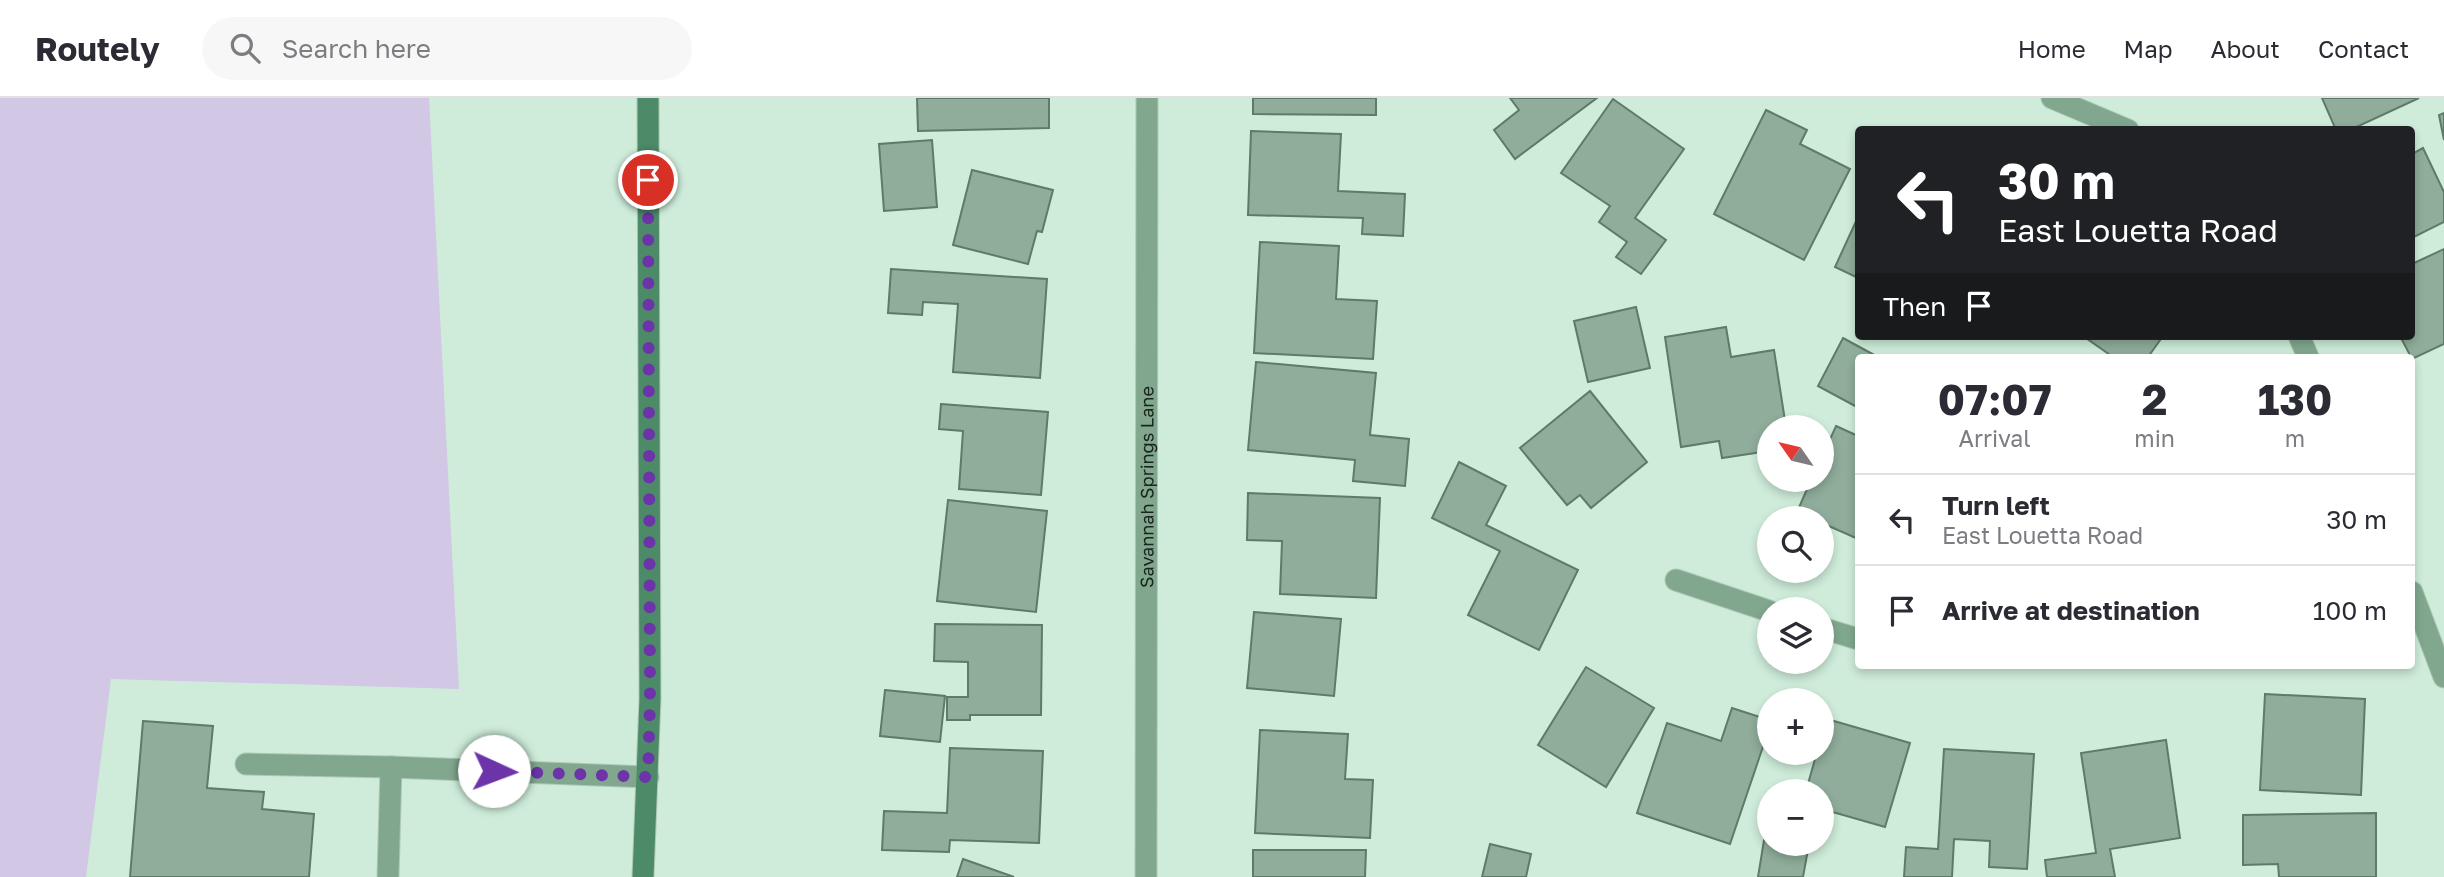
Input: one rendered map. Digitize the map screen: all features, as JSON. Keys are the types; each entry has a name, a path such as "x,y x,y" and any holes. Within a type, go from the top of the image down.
{"main road":[{"path":"643,877 650,699 648,98"}],"street":[{"name":"Savannah Springs Lane","path":"1146,877 1147,98"},
{"path":"2052,98 2118,126"},
{"path":"1676,580 1757,607"},
{"path":"2415,600 2444,677"},
{"path":"1834,632 1855,638"},
{"path":"246,764 648,777"},
{"path":"388,877 391,767"}],"shaded area":[{"path":"0,98 429,98 459,689 111,679 86,877 0,877"}],"building":[{"path":"917,98 1049,98 1049,128 918,131"},
{"path":"1253,98 1376,98 1376,115 1253,114"},
{"path":"1510,98 1597,98 1515,159 1494,130 1519,110"},
{"path":"2322,98 2419,98 2359,126 2334,126"},
{"path":"1613,99 1684,149 1635,218 1666,240 1641,274 1616,257 1627,242 1599,222 1610,206 1561,173"},
{"path":"1766,110 1807,130 1800,144 1850,169 1804,260 1714,214"},
{"path":"2444,113 2444,140 2439,115"},
{"path":"1251,131 1341,134 1338,191 1405,194 1403,236 1362,234 1363,218 1248,215"},
{"path":"932,140 937,207 884,211 879,144"},
{"path":"2423,148 2444,192 2444,222 2415,236 2415,152"},
{"path":"972,170 1053,190 1042,232 1037,231 1028,264 953,245"},
{"path":"1855,224 1855,277 1835,267"},
{"path":"1260,242 1339,246 1336,299 1377,301 1373,359 1254,353"},
{"path":"2444,249 2444,344 2415,358 2415,354 2409,354 2402,340 2415,340 2415,263"},
{"path":"891,269 1047,279 1040,378 953,372 958,304 923,302 922,315 888,313"},
{"path":"1636,307 1650,368 1588,382 1574,321"},
{"path":"1726,327 1731,357 1774,350 1784,415 1757,415 1757,453 1722,458 1719,441 1681,447 1665,337"},
{"path":"1843,338 1872,354 1855,354 1855,406 1818,386"},
{"path":"2089,340 2160,340 2150,354 2109,354"},
{"path":"1256,362 1376,373 1370,435 1409,439 1405,486 1353,481 1355,460 1248,450"},
{"path":"1590,391 1647,462 1591,508 1580,495 1567,505 1520,448"},
{"path":"941,404 1048,412 1041,495 959,489 963,431 939,429"},
{"path":"1836,426 1855,435 1855,538 1834,528 1834,506 1800,506 1806,492 1834,492"},
{"path":"1459,462 1506,486 1486,525 1578,570 1539,650 1468,615 1500,551 1432,518"},
{"path":"1248,493 1380,498 1376,598 1280,594 1282,541 1247,540"},
{"path":"948,500 1047,511 1036,612 937,601"},
{"path":"1254,612 1341,619 1334,696 1247,688"},
{"path":"935,624 1042,625 1041,715 970,715 970,720 947,720 947,697 968,697 968,662 934,661"},
{"path":"1586,667 1654,708 1606,787 1538,745"},
{"path":"885,690 945,696 940,742 880,736"},
{"path":"2265,694 2365,699 2361,795 2260,790"},
{"path":"1732,708 1757,716 1757,764 1730,844 1637,813 1667,723 1721,741"},
{"path":"143,721 213,726 207,788 264,792 262,809 314,814 309,877 130,877"},
{"path":"1834,721 1910,743 1885,827 1834,812 1834,779 1809,779 1813,765 1834,765"},
{"path":"1260,730 1348,734 1345,779 1373,780 1370,838 1255,833"},
{"path":"2166,740 2180,838 2110,849 2115,877 2047,877 2045,860 2096,853 2081,753"},
{"path":"950,748 1043,751 1039,843 950,840 949,852 882,850 884,811 947,813"},
{"path":"1944,749 2034,754 2027,869 1989,867 1990,841 1954,839 1952,877 1904,877 1906,847 1938,849"},
{"path":"2376,813 2376,877 2279,877 2278,864 2243,865 2243,815"},
{"path":"1490,844 1531,854 1526,877 1482,877"},
{"path":"1253,850 1366,850 1365,877 1253,877"},
{"path":"1761,856 1807,856 1803,877 1758,877"},
{"path":"963,859 1014,877 957,877"}],"route":[{"path":"494,771 648,777 648,180"}]}
